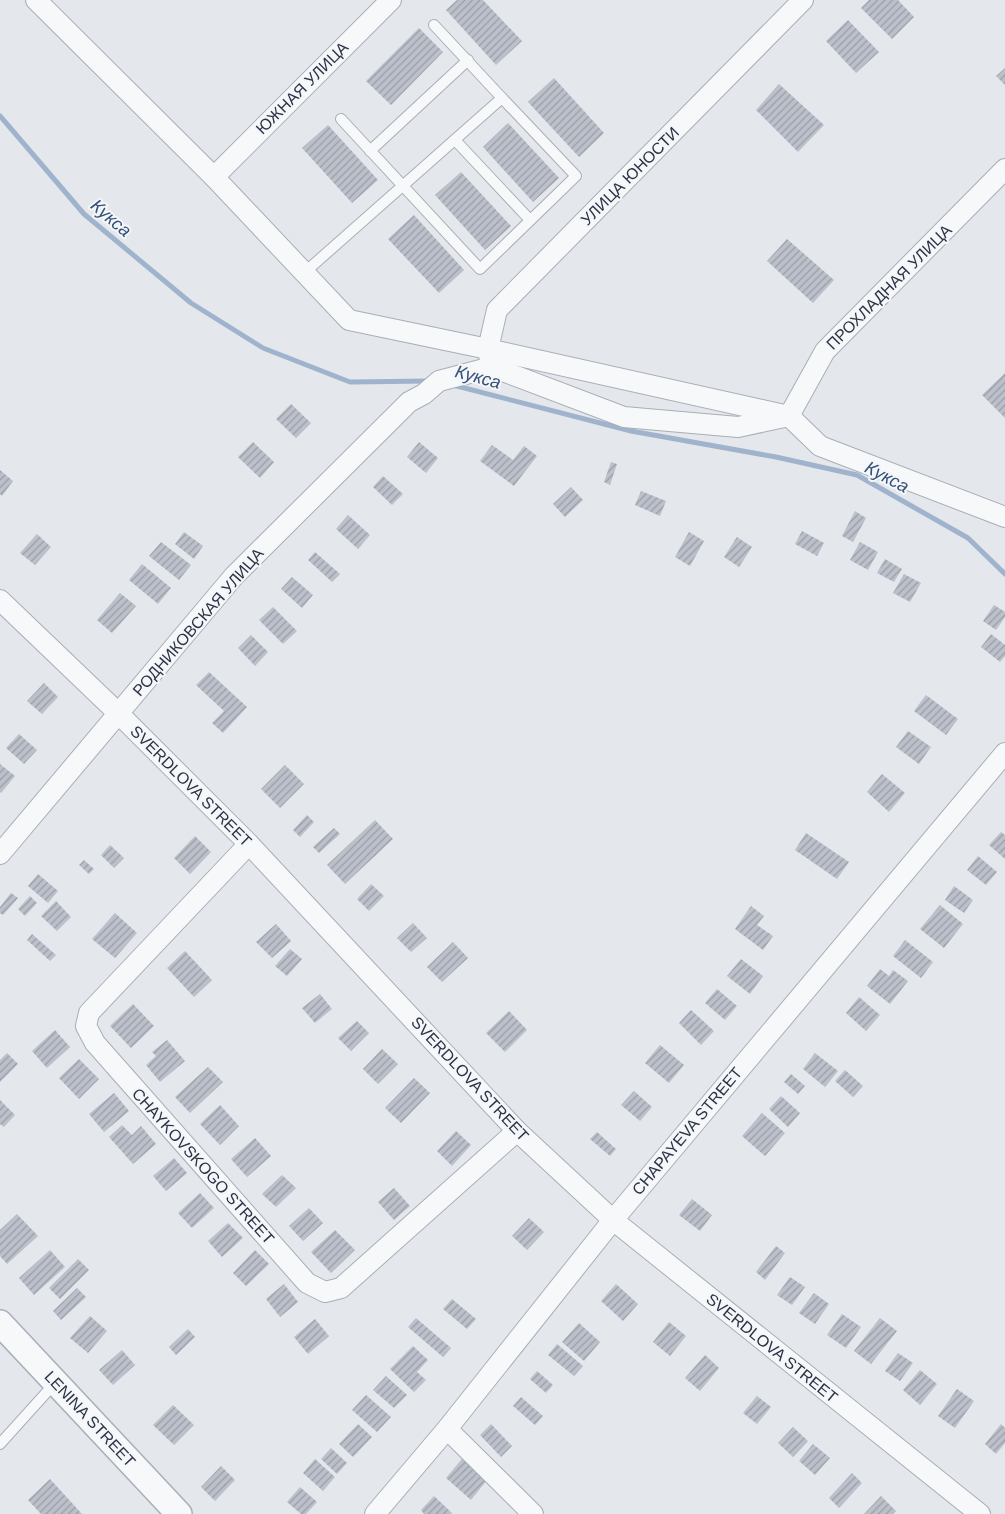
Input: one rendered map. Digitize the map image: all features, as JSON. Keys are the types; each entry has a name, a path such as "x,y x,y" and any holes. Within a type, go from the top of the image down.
{"street":[{"path":"36,0 214,177 349,320 490,358 789,416 820,446 1005,517"},
{"name":"ЮЖНАЯ УЛИЦА","path":"214,177 391,0"},
{"name":"УЛИЦА ЮНОСТИ","path":"490,358 497,310 804,0"},
{"name":"ПРОХЛАДНАЯ УЛИЦА","path":"789,416 825,351 1005,169"},
{"path":"490,358 624,418 738,427 789,416"},
{"name":"РОДНИКОВСКАЯ УЛИЦА","path":"0,854 234,576 409,402 424,394 439,381 490,358"},
{"name":"SVERDLOVA STREET","path":"0,600 118,713 250,844 517,1131 613,1220 980,1514"},
{"name":"CHAPAYEVA STREET","path":"375,1514 447,1429 613,1220 1005,753"},
{"name":"CHAYKOVSKOGO STREET","path":"250,844 89,1012 86,1026 95,1044 307,1284 325,1292 341,1288 517,1131"},
{"name":"LENINA STREET","path":"0,1323 179,1514"},
{"path":"447,1429 533,1514"}],"lane":[{"path":"341,120 480,269 576,176 434,25"},
{"path":"370,151 468,60"},
{"path":"304,272 502,98"},
{"path":"455,140 530,220"},
{"path":"0,1444 56,1383"}],"building":[{"path":"457,0 483,0 522,41 496,65 446,10"},
{"path":"869,0 898,0 914,17 892,39 861,8"},
{"path":"848,20 879,52 856,73 826,41"},
{"path":"419,28 443,52 391,105 366,81"},
{"path":"1005,68 1005,85 996,76"},
{"path":"554,78 604,133 579,157 528,102"},
{"path":"779,84 824,125 798,152 756,110"},
{"path":"508,123 559,178 533,202 483,147"},
{"path":"328,125 378,180 352,203 302,148"},
{"path":"461,172 511,226 485,250 435,195"},
{"path":"414,215 464,270 439,293 388,239"},
{"path":"787,239 834,280 813,303 767,261"},
{"path":"1005,373 1005,418 982,395"},
{"path":"291,404 311,423 296,438 276,419"},
{"path":"253,442 274,462 260,478 238,457"},
{"path":"419,442 438,458 426,473 407,457"},
{"path":"492,445 513,460 524,446 537,456 514,486 480,461"},
{"path":"611,462 617,464 610,485 604,482"},
{"path":"0,470 13,481 2,496 0,494"},
{"path":"383,476 403,494 392,505 373,487"},
{"path":"571,487 583,500 565,517 553,504"},
{"path":"641,491 666,501 660,516 635,505"},
{"path":"855,511 866,518 853,542 842,536"},
{"path":"348,515 370,535 358,549 336,529"},
{"path":"802,531 824,543 817,556 795,544"},
{"path":"184,532 203,546 194,559 175,544"},
{"path":"689,532 704,541 690,566 675,557"},
{"path":"37,534 51,547 35,565 20,553"},
{"path":"737,537 752,547 739,567 724,557"},
{"path":"161,542 191,565 179,580 149,556"},
{"path":"860,542 878,552 868,570 850,560"},
{"path":"315,552 340,574 332,582 308,560"},
{"path":"885,559 902,569 894,582 877,573"},
{"path":"142,564 171,588 158,604 129,580"},
{"path":"904,574 921,583 910,602 893,593"},
{"path":"292,577 313,595 302,608 281,589"},
{"path":"120,593 136,606 112,633 97,620"},
{"path":"994,605 1005,612 1005,617 996,630 983,621"},
{"path":"273,607 297,631 283,644 259,620"},
{"path":"991,634 1005,645 1005,656 1000,662 981,647"},
{"path":"251,635 268,652 255,666 238,648"},
{"path":"209,672 247,707 223,733 212,723 224,711 196,685"},
{"path":"44,683 58,697 42,714 27,701"},
{"path":"926,695 958,719 946,735 914,711"},
{"path":"908,731 931,747 919,764 896,747"},
{"path":"19,734 37,750 24,764 6,748"},
{"path":"0,764 15,776 1,793 0,792"},
{"path":"285,765 304,784 280,808 261,789"},
{"path":"882,774 905,793 889,812 867,792"},
{"path":"307,815 314,822 300,837 293,830"},
{"path":"375,820 393,839 345,884 327,865"},
{"path":"334,828 340,834 319,853 313,847"},
{"path":"1001,832 1005,835 1005,859 989,845"},
{"path":"806,833 849,862 837,879 795,850"},
{"path":"195,836 211,852 190,874 174,858"},
{"path":"110,845 124,858 114,868 101,855"},
{"path":"978,856 997,872 986,885 967,870"},
{"path":"84,860 94,869 89,874 79,865"},
{"path":"38,874 58,891 48,903 28,886"},
{"path":"371,884 384,896 369,911 357,899"},
{"path":"954,886 973,900 964,913 945,900"},
{"path":"11,893 18,898 3,915 0,913 0,907"},
{"path":"30,896 37,903 25,916 18,909"},
{"path":"56,901 71,917 57,931 41,916"},
{"path":"940,905 963,924 944,948 920,929"},
{"path":"751,906 764,916 757,925 773,936 763,950 735,929"},
{"path":"115,913 137,933 115,958 92,939"},
{"path":"413,923 427,938 411,952 397,938"},
{"path":"276,924 291,941 272,958 256,942"},
{"path":"32,934 56,955 50,961 27,940"},
{"path":"905,940 933,962 921,978 893,956"},
{"path":"453,942 468,958 442,982 427,967"},
{"path":"290,949 302,959 287,976 275,966"},
{"path":"185,951 212,980 194,997 167,968"},
{"path":"741,959 763,976 750,994 727,976"},
{"path":"880,969 889,976 893,970 908,981 890,1004 867,986"},
{"path":"717,989 737,1006 725,1020 705,1003"},
{"path":"320,994 332,1009 315,1023 302,1008"},
{"path":"859,997 880,1015 866,1031 846,1013"},
{"path":"133,1004 154,1026 131,1048 110,1026"},
{"path":"691,1010 714,1031 701,1045 679,1023"},
{"path":"509,1011 527,1030 505,1052 486,1033"},
{"path":"357,1021 369,1033 351,1051 338,1038"},
{"path":"55,1030 70,1047 47,1068 32,1051"},
{"path":"167,1040 185,1061 160,1082 146,1065 156,1056 152,1052"},
{"path":"660,1045 684,1065 669,1083 645,1063"},
{"path":"382,1049 398,1064 378,1084 363,1069"},
{"path":"7,1053 18,1064 0,1082 0,1060"},
{"path":"815,1053 838,1071 825,1087 803,1069"},
{"path":"79,1059 99,1079 79,1099 59,1078"},
{"path":"208,1067 223,1082 190,1113 175,1097"},
{"path":"845,1070 863,1086 853,1097 835,1081"},
{"path":"791,1074 805,1086 798,1094 784,1082"},
{"path":"414,1078 430,1093 401,1123 385,1108"},
{"path":"634,1091 652,1107 640,1121 621,1105"},
{"path":"114,1093 129,1111 104,1132 89,1114"},
{"path":"781,1096 800,1113 788,1127 769,1109"},
{"path":"0,1100 15,1115 4,1127 0,1124"},
{"path":"220,1105 239,1126 220,1145 200,1124"},
{"path":"762,1113 785,1133 765,1156 742,1136"},
{"path":"122,1125 132,1135 141,1126 156,1144 133,1164 109,1137"},
{"path":"456,1131 471,1145 452,1166 437,1151"},
{"path":"597,1132 616,1149 610,1156 590,1139"},
{"path":"255,1138 271,1156 247,1177 231,1159"},
{"path":"174,1158 187,1173 166,1191 153,1176"},
{"path":"282,1175 296,1188 276,1207 262,1194"},
{"path":"394,1188 410,1206 394,1220 378,1202"},
{"path":"200,1193 214,1208 192,1228 178,1213"},
{"path":"692,1199 712,1215 700,1231 679,1215"},
{"path":"309,1208 323,1223 303,1241 289,1226"},
{"path":"17,1214 38,1236 7,1264 0,1256 0,1230"},
{"path":"529,1218 544,1232 527,1250 512,1236"},
{"path":"228,1223 243,1238 222,1257 208,1241"},
{"path":"335,1230 355,1250 331,1273 311,1252"},
{"path":"776,1246 785,1253 765,1280 756,1272"},
{"path":"50,1250 65,1267 34,1295 19,1278"},
{"path":"255,1250 269,1264 246,1286 233,1273"},
{"path":"78,1259 89,1270 60,1299 49,1288"},
{"path":"790,1277 805,1287 792,1305 777,1295"},
{"path":"284,1284 298,1302 280,1317 266,1299"},
{"path":"616,1284 638,1304 623,1321 601,1301"},
{"path":"77,1288 86,1297 61,1320 53,1311"},
{"path":"814,1293 829,1304 815,1324 799,1313"},
{"path":"452,1299 476,1319 467,1329 443,1309"},
{"path":"842,1314 861,1327 846,1348 827,1335"},
{"path":"90,1316 107,1331 88,1353 70,1338"},
{"path":"416,1318 451,1348 443,1357 408,1327"},
{"path":"880,1318 897,1331 871,1364 854,1351"},
{"path":"315,1319 329,1336 308,1354 294,1337"},
{"path":"669,1322 686,1336 670,1356 653,1342"},
{"path":"579,1323 600,1342 584,1361 562,1342"},
{"path":"188,1329 195,1337 176,1355 169,1347"},
{"path":"557,1344 583,1366 574,1376 548,1355"},
{"path":"413,1346 428,1360 417,1372 426,1380 414,1392 390,1369"},
{"path":"122,1350 135,1365 113,1385 99,1370"},
{"path":"898,1353 913,1363 900,1381 885,1371"},
{"path":"705,1355 719,1368 700,1391 685,1378"},
{"path":"920,1370 937,1384 920,1405 903,1390"},
{"path":"537,1371 553,1385 546,1393 530,1379"},
{"path":"386,1376 407,1395 394,1408 373,1390"},
{"path":"957,1389 974,1401 955,1428 938,1416"},
{"path":"366,1395 391,1417 377,1432 352,1410"},
{"path":"757,1396 771,1407 757,1424 743,1413"},
{"path":"521,1397 543,1416 535,1425 513,1406"},
{"path":"173,1405 194,1425 174,1445 153,1425"},
{"path":"358,1424 372,1437 353,1457 339,1444"},
{"path":"491,1424 512,1446 501,1457 480,1435"},
{"path":"1001,1424 1005,1428 1005,1443 996,1454 985,1444"},
{"path":"793,1427 808,1441 793,1457 778,1443"},
{"path":"813,1444 830,1458 815,1475 799,1461"},
{"path":"331,1448 347,1463 337,1474 321,1459"},
{"path":"315,1459 335,1477 323,1491 303,1473"},
{"path":"462,1459 487,1480 471,1500 446,1478"},
{"path":"221,1466 235,1480 215,1501 201,1487"},
{"path":"852,1473 862,1483 839,1508 829,1498"},
{"path":"50,1479 82,1514 41,1514 28,1500"},
{"path":"300,1487 317,1502 306,1514 301,1514 287,1502"},
{"path":"434,1496 452,1513 424,1514 421,1510"},
{"path":"881,1496 896,1511 893,1514 864,1514"}],"waterway":[{"name":"Кукса","path":"0,116 84,214 191,303 263,348 350,382 430,381"},
{"name":"Кукса","path":"453,385 631,431 776,457 857,475 968,538 1005,574"}]}
